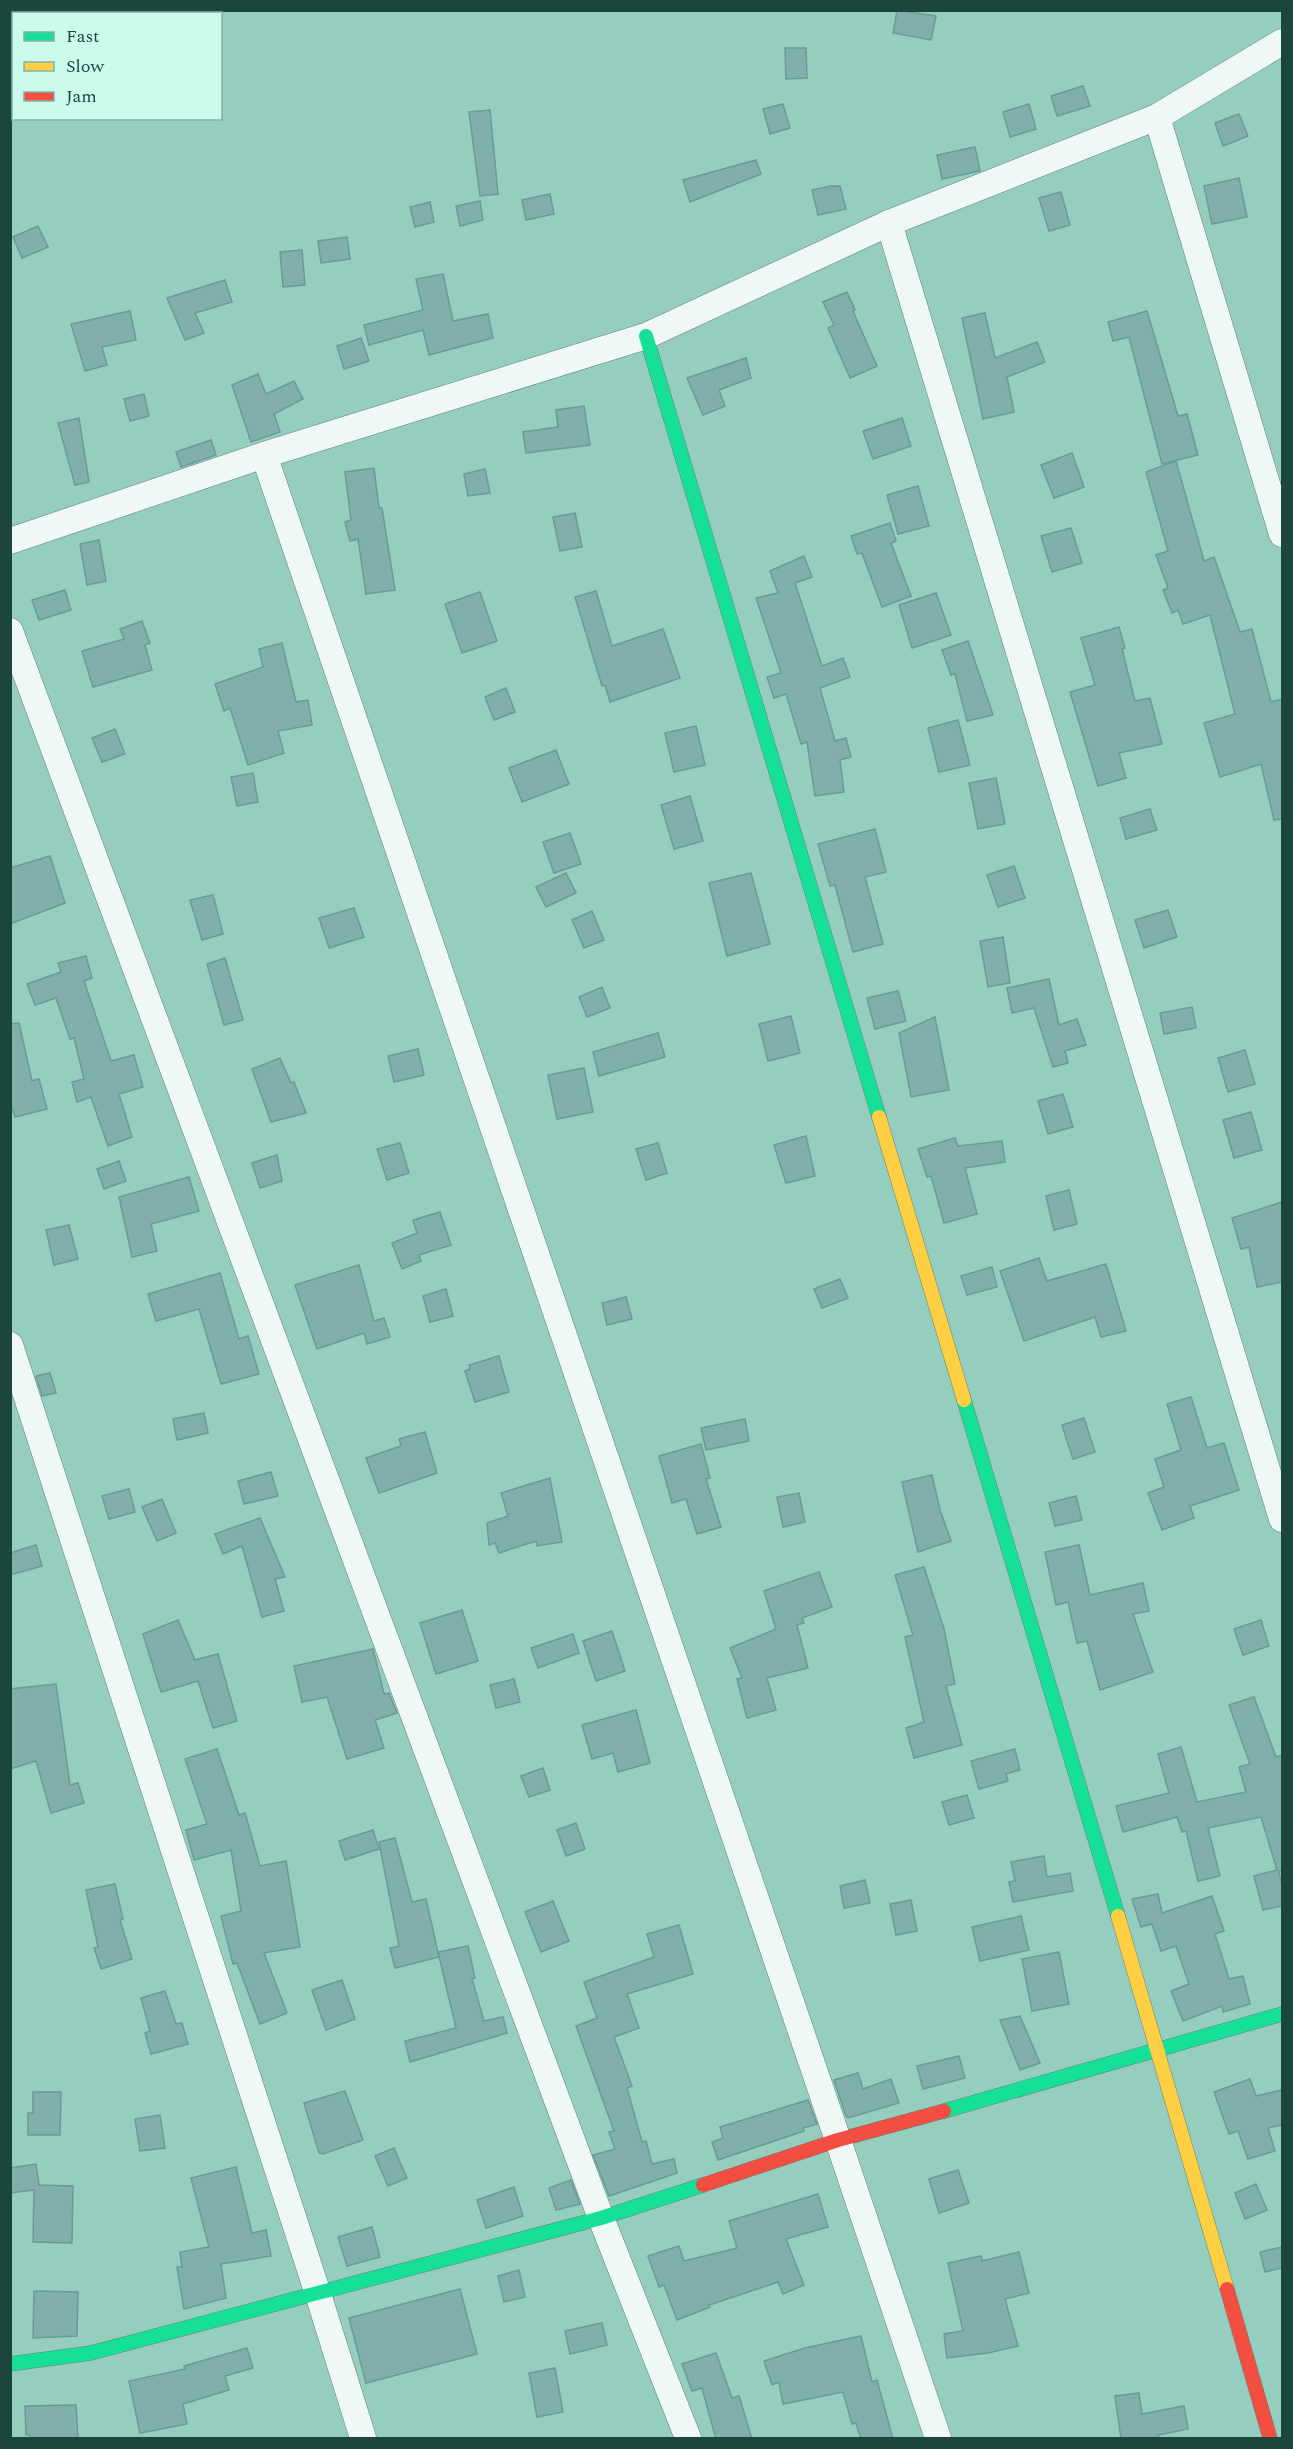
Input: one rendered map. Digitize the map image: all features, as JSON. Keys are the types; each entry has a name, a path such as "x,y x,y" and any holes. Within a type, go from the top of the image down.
{"street":[{"path":"10,541 264,455 646,336 889,224 1157,117 1282,42"},
{"path":"1157,117 1282,534"},
{"path":"889,224 1282,1519"},
{"path":"646,336 1158,2051 1270,2439"},
{"path":"264,455 938,2439"},
{"path":"10,631 601,2218 688,2439"},
{"path":"10,1345 363,2439"},
{"path":"10,2364 91,2353 601,2218 838,2140 1282,2014"}],"building":[{"path":"897,10 936,16 931,40 893,33"},
{"path":"785,48 806,48 807,78 786,79"},
{"path":"1083,86 1090,106 1057,116 1051,96"},
{"path":"783,104 790,128 770,134 763,109"},
{"path":"1029,104 1036,129 1010,137 1003,112"},
{"path":"490,110 498,194 480,196 469,112"},
{"path":"1239,114 1248,136 1223,146 1215,123"},
{"path":"975,147 980,171 942,179 937,155"},
{"path":"756,160 761,174 690,202 683,180"},
{"path":"1239,178 1247,217 1212,224 1204,186"},
{"path":"840,186 846,209 818,215 812,190"},
{"path":"1061,192 1070,225 1049,231 1039,198"},
{"path":"550,194 554,214 526,220 522,200"},
{"path":"480,201 483,220 460,226 456,206"},
{"path":"430,202 434,222 415,227 410,207"},
{"path":"38,226 48,247 22,258 13,237"},
{"path":"347,237 350,259 321,263 318,241"},
{"path":"302,250 305,285 283,287 280,252"},
{"path":"443,274 453,321 488,314 493,338 429,355 423,330 369,345 364,325 423,310 416,279"},
{"path":"225,280 232,302 195,313 204,333 185,340 167,298"},
{"path":"847,292 877,366 850,378 828,328 834,325 823,302"},
{"path":"130,311 136,340 102,347 107,365 85,371 71,324"},
{"path":"1147,311 1178,416 1187,414 1198,455 1162,464 1129,337 1113,341 1108,322"},
{"path":"985,313 995,358 1037,342 1045,362 1007,377 1014,412 983,419 962,318"},
{"path":"361,338 369,361 344,369 337,346"},
{"path":"746,358 751,378 719,390 725,406 703,415 687,378"},
{"path":"258,374 266,394 294,381 303,399 274,414 280,432 251,442 232,385"},
{"path":"144,394 149,416 130,421 124,399"},
{"path":"584,406 590,445 526,453 523,432 558,427 556,410"},
{"path":"79,418 89,482 75,485 58,423"},
{"path":"902,418 911,446 873,459 863,431"},
{"path":"211,440 216,455 181,467 176,452"},
{"path":"1072,453 1084,487 1054,498 1041,465"},
{"path":"1176,461 1204,561 1214,557 1240,632 1252,629 1271,702 1282,699 1282,819 1274,820 1261,764 1220,777 1204,723 1235,714 1210,615 1183,624 1178,610 1172,613 1163,590 1168,588 1156,555 1168,551 1146,472"},
{"path":"374,468 379,508 382,508 395,590 366,594 358,539 350,541 345,522 351,520 345,472"},
{"path":"485,469 490,493 468,496 464,474"},
{"path":"918,486 929,526 898,534 887,495"},
{"path":"575,513 582,547 560,551 553,517"},
{"path":"890,523 896,541 891,543 911,596 882,607 862,553 857,554 851,536"},
{"path":"1071,528 1082,563 1052,572 1041,536"},
{"path":"99,540 106,581 87,585 80,544"},
{"path":"804,556 812,577 795,583 822,666 843,658 850,677 820,688 835,741 846,738 851,757 840,760 844,792 815,796 807,742 801,744 786,694 774,698 767,677 781,673 756,598 778,593 770,571"},
{"path":"65,590 71,610 39,620 32,600"},
{"path":"596,591 612,646 663,629 680,678 610,702 605,685 602,686 575,597"},
{"path":"480,592 497,641 462,653 445,604"},
{"path":"936,593 951,635 912,648 899,605"},
{"path":"142,621 150,643 145,645 152,670 93,687 82,651 124,639 120,629"},
{"path":"1119,627 1135,701 1150,698 1162,744 1119,753 1126,778 1098,786 1070,692 1095,685 1081,638"},
{"path":"968,641 993,715 967,721 955,674 951,675 942,650"},
{"path":"282,643 296,702 308,700 312,725 278,731 284,753 248,765 230,708 224,711 215,684 263,667 259,649"},
{"path":"506,688 515,712 494,720 485,697"},
{"path":"958,720 970,765 939,772 928,728"},
{"path":"696,726 705,765 674,772 665,733"},
{"path":"115,729 125,754 102,762 92,738"},
{"path":"556,750 569,784 522,802 509,768"},
{"path":"253,773 258,802 237,806 231,777"},
{"path":"996,778 1005,824 978,829 969,783"},
{"path":"690,796 703,841 674,849 661,805"},
{"path":"1150,809 1157,830 1126,839 1120,818"},
{"path":"875,829 886,872 865,877 883,944 853,952 835,885 830,886 818,844"},
{"path":"570,833 581,864 554,873 543,842"},
{"path":"50,856 65,903 10,924 10,868"},
{"path":"1014,866 1025,898 998,907 987,875"},
{"path":"566,873 576,893 546,907 536,887"},
{"path":"751,873 770,944 727,956 709,883"},
{"path":"213,895 223,934 202,940 190,900"},
{"path":"354,908 364,937 329,948 319,918"},
{"path":"1168,910 1177,937 1144,948 1135,920"},
{"path":"592,911 604,940 584,948 572,920"},
{"path":"1003,937 1010,983 988,987 980,941"},
{"path":"86,956 92,978 84,981 111,1061 134,1055 143,1087 119,1094 132,1137 108,1146 91,1097 77,1102 72,1082 84,1079 74,1038 70,1039 56,998 35,1005 27,984 61,972 58,963"},
{"path":"225,958 243,1020 224,1025 207,964"},
{"path":"1049,979 1059,1025 1077,1019 1086,1045 1065,1051 1068,1063 1053,1067 1034,1008 1012,1013 1007,988"},
{"path":"602,987 610,1008 587,1017 579,997"},
{"path":"898,991 906,1021 875,1029 867,998"},
{"path":"1192,1007 1196,1028 1164,1034 1160,1013"},
{"path":"791,1016 800,1053 768,1061 759,1024"},
{"path":"935,1017 949,1090 911,1097 899,1033"},
{"path":"19,1023 32,1081 39,1079 47,1109 15,1117 10,1101 10,1024"},
{"path":"658,1033 665,1057 599,1076 593,1052"},
{"path":"418,1049 424,1075 394,1082 388,1056"},
{"path":"1245,1050 1255,1084 1228,1092 1218,1058"},
{"path":"280,1058 291,1083 294,1082 306,1113 271,1122 252,1069"},
{"path":"584,1068 593,1112 557,1119 548,1075"},
{"path":"1063,1094 1073,1127 1048,1134 1038,1101"},
{"path":"1251,1112 1262,1150 1234,1158 1223,1120"},
{"path":"806,1136 815,1176 786,1183 774,1145"},
{"path":"955,1138 958,1146 1002,1141 1005,1162 965,1168 977,1214 944,1223 931,1176 927,1177 918,1149"},
{"path":"400,1143 409,1173 387,1180 377,1149"},
{"path":"658,1143 667,1173 646,1180 636,1149"},
{"path":"277,1155 282,1181 260,1188 252,1163"},
{"path":"119,1161 126,1181 104,1189 97,1169"},
{"path":"189,1177 199,1211 151,1224 157,1251 132,1257 119,1197"},
{"path":"1069,1190 1077,1224 1054,1230 1046,1196"},
{"path":"1282,1202 1282,1282 1257,1287 1249,1247 1241,1249 1232,1218"},
{"path":"440,1212 451,1245 419,1255 421,1261 402,1269 392,1243 417,1233 413,1220"},
{"path":"69,1225 78,1259 54,1265 46,1230"},
{"path":"1039,1258 1047,1281 1106,1264 1126,1331 1101,1337 1095,1317 1024,1341 1000,1271"},
{"path":"359,1265 374,1321 384,1318 390,1337 367,1344 364,1333 317,1349 295,1285"},
{"path":"992,1267 997,1287 967,1295 961,1276"},
{"path":"220,1273 239,1339 248,1336 259,1374 221,1384 199,1309 156,1321 148,1294"},
{"path":"840,1279 848,1298 822,1308 814,1289"},
{"path":"446,1289 453,1316 430,1322 423,1296"},
{"path":"626,1297 632,1319 607,1325 602,1303"},
{"path":"499,1356 509,1392 475,1402 465,1371 470,1369 469,1365"},
{"path":"50,1373 56,1393 42,1396 36,1376"},
{"path":"1191,1397 1207,1448 1224,1443 1239,1490 1190,1506 1194,1518 1162,1530 1148,1493 1164,1487 1155,1459 1181,1450 1167,1404"},
{"path":"204,1413 208,1433 177,1440 173,1419"},
{"path":"1084,1418 1095,1452 1073,1459 1062,1425"},
{"path":"745,1419 749,1441 706,1450 701,1428"},
{"path":"425,1432 437,1473 379,1493 366,1458 401,1446 399,1439"},
{"path":"701,1444 710,1478 706,1479 721,1527 697,1534 686,1499 672,1503 659,1456"},
{"path":"271,1472 278,1496 244,1504 238,1481"},
{"path":"932,1475 940,1510 951,1541 918,1552 902,1482"},
{"path":"550,1478 562,1542 537,1546 536,1541 499,1553 495,1543 489,1545 487,1523 508,1516 501,1493"},
{"path":"129,1489 135,1512 109,1519 102,1496"},
{"path":"799,1493 805,1522 783,1527 777,1497"},
{"path":"1076,1496 1082,1520 1055,1526 1049,1503"},
{"path":"162,1499 176,1533 157,1541 142,1507"},
{"path":"260,1518 285,1577 275,1579 284,1611 262,1617 242,1546 223,1554 215,1534"},
{"path":"36,1545 42,1566 10,1575 10,1553"},
{"path":"1079,1545 1090,1595 1143,1583 1149,1611 1133,1614 1153,1672 1100,1690 1087,1641 1077,1643 1068,1602 1056,1605 1045,1552"},
{"path":"924,1567 944,1629 955,1684 946,1686 962,1745 914,1758 906,1728 924,1722 905,1637 913,1635 895,1575"},
{"path":"819,1572 832,1607 802,1618 804,1623 797,1625 808,1668 767,1678 776,1710 747,1718 737,1679 742,1678 730,1648 776,1629 764,1591"},
{"path":"462,1610 478,1661 436,1674 420,1623"},
{"path":"178,1620 195,1660 218,1654 237,1721 213,1728 198,1681 161,1692 143,1634"},
{"path":"1261,1620 1269,1646 1243,1655 1234,1629"},
{"path":"612,1631 625,1671 596,1681 583,1641"},
{"path":"573,1634 579,1653 538,1668 531,1648"},
{"path":"373,1649 384,1694 389,1693 397,1713 375,1720 384,1748 347,1759 327,1697 302,1702 294,1666"},
{"path":"514,1679 520,1702 496,1708 490,1685"},
{"path":"56,1684 70,1785 78,1783 84,1803 51,1813 36,1761 10,1769 10,1689"},
{"path":"1254,1697 1276,1757 1282,1755 1282,1871 1279,1872 1282,1885 1282,1906 1263,1910 1254,1876 1277,1870 1261,1817 1208,1828 1220,1876 1198,1881 1186,1831 1182,1832 1177,1817 1123,1832 1116,1806 1169,1793 1158,1754 1181,1747 1197,1802 1246,1792 1239,1767 1250,1764 1229,1705"},
{"path":"636,1710 650,1763 618,1772 613,1753 592,1759 582,1725"},
{"path":"217,1749 239,1815 245,1813 260,1866 286,1861 300,1947 264,1953 287,2013 260,2024 237,1963 233,1964 221,1916 241,1911 231,1850 194,1860 186,1830 207,1824 185,1759"},
{"path":"1015,1749 1020,1770 1006,1774 1008,1781 979,1789 971,1761"},
{"path":"543,1768 550,1790 529,1797 521,1776"},
{"path":"967,1795 974,1818 949,1825 942,1802"},
{"path":"576,1823 585,1849 566,1856 557,1830"},
{"path":"373,1830 379,1849 345,1860 339,1841"},
{"path":"395,1838 412,1902 426,1899 439,1957 395,1968 390,1948 399,1946 379,1842"},
{"path":"1044,1856 1047,1877 1070,1873 1073,1891 1013,1902 1009,1882 1015,1881 1011,1862"},
{"path":"865,1880 870,1903 844,1908 840,1886"},
{"path":"115,1884 123,1919 120,1920 132,1959 101,1969 94,1948 98,1947 86,1890"},
{"path":"1158,1894 1162,1913 1212,1896 1224,1931 1215,1934 1229,1979 1243,1976 1250,2004 1223,2012 1222,2006 1183,2021 1171,1991 1189,1984 1176,1946 1161,1951 1152,1924 1141,1927 1132,1899"},
{"path":"911,1900 917,1931 896,1935 890,1904"},
{"path":"553,1901 569,1941 541,1952 525,1912"},
{"path":"1021,1916 1029,1950 980,1961 972,1927"},
{"path":"679,1925 693,1974 627,1994 639,2028 614,2037 632,2086 627,2088 642,2142 646,2141 652,2164 674,2159 677,2173 609,2196 593,2155 615,2149 609,2132 614,2131 576,2026 597,2018 584,1982 654,1957 647,1934"},
{"path":"468,1946 475,1978 472,1979 484,2021 503,2017 507,2033 410,2062 405,2041 456,2028 438,1952"},
{"path":"1059,1952 1069,2004 1032,2011 1022,1959"},
{"path":"342,1980 355,2019 326,2030 312,1990"},
{"path":"165,1991 176,2024 182,2023 188,2044 151,2054 145,2033 150,2031 141,1998"},
{"path":"1020,2016 1040,2063 1020,2070 1000,2020"},
{"path":"959,2056 965,2078 923,2089 917,2066"},
{"path":"858,2073 863,2089 891,2079 899,2103 848,2118 834,2080"},
{"path":"1250,2079 1256,2096 1282,2090 1282,2125 1268,2128 1275,2151 1248,2159 1238,2131 1229,2134 1214,2092"},
{"path":"345,2091 363,2140 323,2154 319,2153 304,2103"},
{"path":"33,2092 61,2092 60,2135 28,2135 28,2113 33,2113"},
{"path":"808,2100 817,2124 803,2128 804,2131 718,2160 712,2142 723,2138 720,2127"},
{"path":"160,2115 165,2148 140,2151 135,2119"},
{"path":"394,2148 407,2178 388,2186 375,2156"},
{"path":"36,2164 39,2185 73,2186 72,2243 33,2242 34,2190 10,2193 10,2168"},
{"path":"236,2167 252,2233 266,2230 271,2256 221,2264 226,2298 184,2309 177,2267 182,2267 180,2252 209,2247 191,2178"},
{"path":"958,2170 969,2203 939,2213 929,2179"},
{"path":"571,2180 580,2204 556,2210 549,2188"},
{"path":"1256,2184 1267,2210 1245,2219 1235,2193"},
{"path":"514,2187 523,2216 486,2228 477,2200"},
{"path":"818,2194 828,2227 786,2239 804,2285 783,2294 778,2282 709,2305 710,2307 677,2320 664,2285 659,2287 648,2256 679,2246 684,2261 737,2248 729,2221"},
{"path":"372,2227 380,2257 347,2266 338,2237"},
{"path":"1282,2247 1282,2268 1265,2272 1260,2252"},
{"path":"1019,2252 1029,2293 1005,2299 1018,2346 988,2353 947,2358 944,2334 963,2331 948,2263 981,2256 982,2261"},
{"path":"519,2270 525,2297 504,2302 498,2276"},
{"path":"460,2289 477,2354 366,2383 349,2318"},
{"path":"34,2291 78,2292 77,2336 33,2338"},
{"path":"602,2323 607,2345 570,2354 565,2331"},
{"path":"861,2336 872,2382 877,2380 893,2439 861,2439 856,2423 852,2424 843,2392 783,2404 779,2382 772,2385 764,2361 805,2348"},
{"path":"247,2348 253,2368 225,2376 229,2390 183,2404 187,2424 140,2433 129,2381 185,2369 184,2366"},
{"path":"716,2353 732,2398 739,2396 752,2439 716,2439 702,2388 692,2391 682,2364"},
{"path":"555,2368 563,2412 537,2417 529,2373"},
{"path":"1139,2393 1142,2414 1184,2406 1188,2429 1158,2435 1159,2439 1121,2439 1115,2396"},
{"path":"76,2405 78,2439 30,2439 30,2435 26,2435 25,2406"}],"traffic: fast":[{"path":"646,336 879,1117"},
{"path":"964,1400 1118,1916"},
{"path":"944,2111 1282,2014"},
{"path":"10,2364 91,2353 601,2218 703,2185"}],"traffic: slow":[{"path":"879,1117 964,1400"},
{"path":"1118,1916 1227,2289"}],"traffic: jam":[{"path":"703,2185 838,2140 944,2111"},
{"path":"1227,2289 1270,2438"}]}
